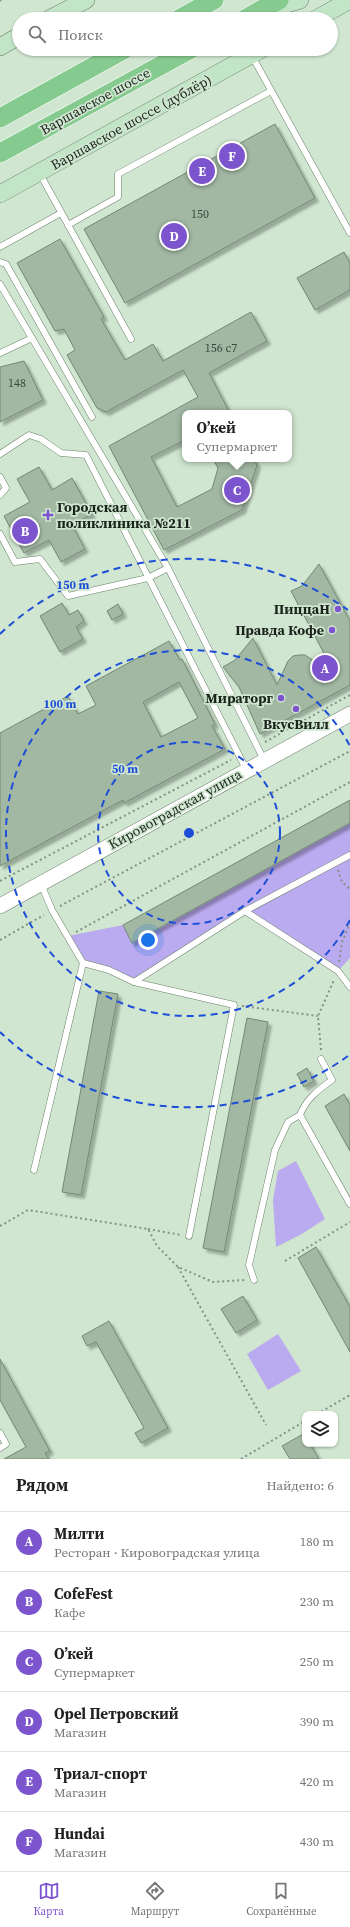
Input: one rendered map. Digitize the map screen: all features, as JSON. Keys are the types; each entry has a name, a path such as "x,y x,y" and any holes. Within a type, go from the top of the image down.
{"main road":[{"path":"63,12 86,0"},
{"path":"259,12 280,0"},
{"path":"264,12 300,0"},
{"path":"329,12 350,0"},
{"path":"191,12 209,2"},
{"path":"0,47 12,40"},
{"path":"0,118 112,56"},
{"name":"Варшавское шоссе","path":"0,153 178,56"},
{"name":"Варшавское шоссе (дублёр)","path":"0,194 250,56"}],"street":[{"name":"Кировоградская улица","path":"0,906 41,884 243,763 264,760 350,714"}],"lane":[{"path":"258,56 271,91 350,232"},
{"path":"68,225 118,197 118,174 271,91"},
{"path":"39,172 130,339"},
{"path":"0,247 61,213"},
{"path":"0,262 6,264 92,417"},
{"path":"0,284 168,568 264,760"},
{"path":"0,353 32,338"},
{"path":"0,454 29,435 41,439 61,453 86,455 243,763"},
{"path":"0,477 6,488 0,495"},
{"path":"0,534 15,562 40,559 68,596 148,578 168,568"},
{"path":"134,982 245,911 350,855"},
{"path":"34,1170 83,963 52,910 41,884"},
{"path":"245,911 338,971 350,987"},
{"path":"83,963 109,970 134,982 234,1005 189,1236"},
{"path":"254,1280 249,1265 275,1150 288,1122 300,1115 303,1107 313,1094 332,1080 321,1059"},
{"path":"300,1115 350,1204"},
{"path":"0,1433 6,1444 0,1448"}],"path":[{"path":"258,746 350,695"},
{"path":"0,940 52,910 350,751"},
{"path":"0,882 243,763"},
{"path":"68,936 350,782"},
{"path":"335,864 342,882 350,889"},
{"path":"321,1059 318,1016 338,971 342,942 350,923"},
{"path":"234,1005 318,1016"},
{"path":"0,1226 28,1210 189,1236"},
{"path":"285,1261 350,1222"},
{"path":"148,1229 158,1246 178,1267 266,1425"},
{"path":"178,1267 213,1282 254,1280"},
{"path":"322,1411 350,1395"},
{"path":"241,1459 302,1423"}],"shaded area":[{"path":"350,823 350,958 338,971 245,911 134,982 83,963 68,936 123,925 133,943"},
{"path":"296,1161 325,1219 300,1235 276,1247 273,1200 278,1171"},
{"path":"278,1334 301,1371 268,1390 247,1354"}],"building":[{"path":"275,124 315,198 125,303 84,229"},
{"path":"60,239 104,317 101,319 125,360 153,344 163,361 251,312 267,341 209,373 228,410 182,410 182,442 151,457 177,507 212,489 218,468 215,462 256,462 257,465 242,510 164,550 109,446 198,397 183,370 106,412 97,408 67,355 75,350 64,329 55,331 17,263"},
{"path":"344,252 350,263 350,290 315,310 297,278"},
{"path":"24,361 43,400 0,422 0,367"},
{"name":"Городская поликлиника №211","path":"39,467 52,490 72,478 92,514 72,525 85,549 61,562 49,540 24,553 4,516 30,502 17,479"},
{"path":"319,564 350,621 350,685 260,734 239,687 223,667 235,660 253,638 277,685 288,661 293,656 299,655 305,655 336,676 291,591 302,586"},
{"path":"62,603 69,615 78,610 84,621 76,627 83,639 60,652 40,616"},
{"path":"118,604 123,614 112,620 107,611"},
{"path":"169,641 180,660 182,659 215,724 212,726 225,749 124,803 123,800 0,866 0,733 68,696 78,714 96,705 86,686","holes":["179,682 198,718 161,737 143,702"]},
{"path":"350,800 350,823 132,943 123,925"},
{"path":"99,991 118,994 81,1195 62,1192"},
{"path":"247,1018 268,1022 224,1252 203,1248"},
{"path":"307,1068 314,1081 304,1087 297,1074"},
{"path":"344,1094 350,1105 350,1151 325,1106"},
{"path":"316,1247 350,1307 350,1352 298,1258"},
{"path":"243,1296 257,1320 236,1333 221,1309"},
{"path":"109,1321 168,1428 141,1443 135,1433 144,1428 96,1342 87,1346 82,1336"},
{"path":"0,1359 50,1451 45,1453 49,1459 4,1459 26,1447 0,1400"},
{"path":"302,1435 302,1447 312,1447 319,1459 290,1459 282,1446"}],"place":[{"name":"Hundai","path":"232,156"},
{"name":"Триал-спорт","path":"202,171"},
{"name":"Opel Петровский","path":"174,236"},
{"name":"О’кей","path":"237,490"},
{"name":"Городская поликлиника №211","path":"48,515"},
{"name":"CofeFest","path":"25,531"},
{"name":"ПиццаН","path":"338,609"},
{"name":"Правда Кофе","path":"332,630"},
{"name":"Милти","path":"325,668"},
{"name":"Мираторг","path":"281,698"},
{"name":"ВкусВилл","path":"296,709"}]}
